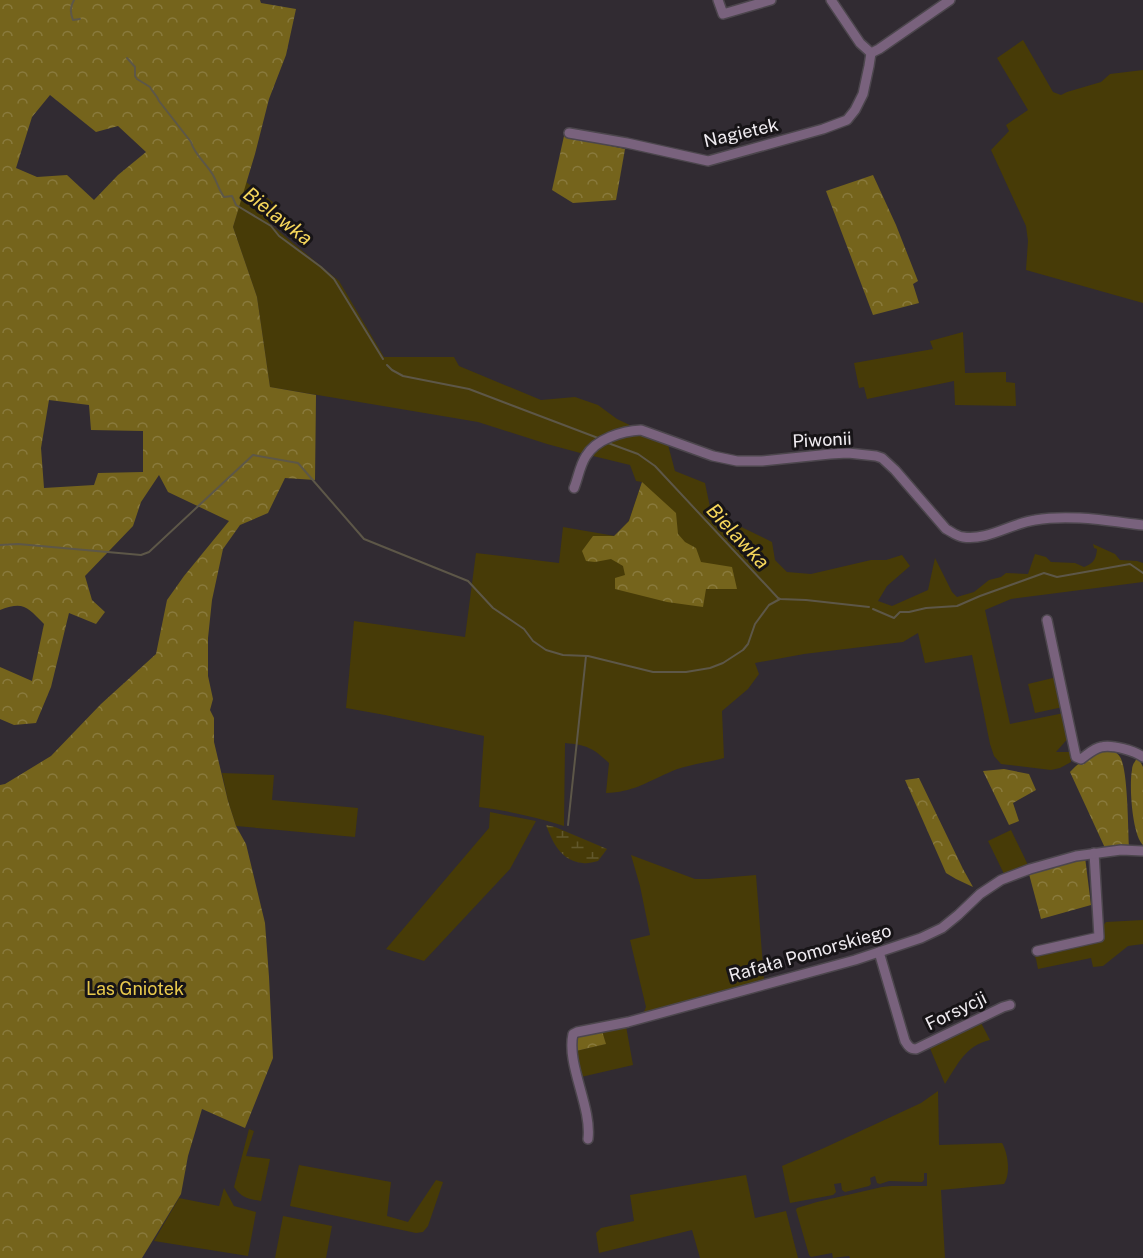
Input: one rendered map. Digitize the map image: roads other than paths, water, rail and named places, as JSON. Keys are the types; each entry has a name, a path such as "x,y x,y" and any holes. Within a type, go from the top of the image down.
{"street":[{"path":"718,0 723,15 771,0"},
{"path":"831,0 860,43 871,53 950,0"},
{"name":"Nagietek","path":"568,133 627,143 708,162 847,120 855,110 862,94 871,53"},
{"name":"Piwonii","path":"574,488 585,456 590,451 604,439 616,434 641,430 713,456 737,461 762,461 839,453 882,458 946,528 962,537 987,535 1017,524 1052,517 1143,525"},
{"path":"1047,620 1076,757 1080,759 1101,747 1141,753"},
{"name":"Rafała Pomorskiego","path":"588,1139 581,1089 574,1065 573,1034 628,1022 855,960 921,938 942,928 980,894 1000,880 1053,862 1094,853 1121,850 1143,851"},
{"path":"1037,951 1099,937 1094,853"},
{"name":"Forsycji","path":"879,952 905,1041 912,1049 1010,1005"}],"waterway":[{"name":"Bielawka","path":"74,0 71,7 72,17 73,20 80,19"},
{"name":"Bielawka","path":"127,58 135,67 137,79 150,87 191,142 213,175 224,197 232,196 236,205 271,226 279,236 334,279 383,359"},
{"name":"Bielawka","path":"387,365 403,376 469,389 598,438"},
{"name":"Bielawka","path":"608,443 638,454 655,466 778,598 869,607"},
{"path":"0,545 18,544 141,555 149,552 253,455 298,463 364,539 468,581 493,608 524,629 533,641 546,650 563,655 588,656 653,672 686,672 710,668 723,663 743,650 748,644 755,624 769,605 780,599"},
{"name":"Bielawka","path":"873,609 894,618 900,612 957,606 1044,573 1057,577 1130,564 1143,573"},
{"path":"568,825 586,656"}],"park label":[{"name":"Las Gniotek","path":"135,989"}]}
